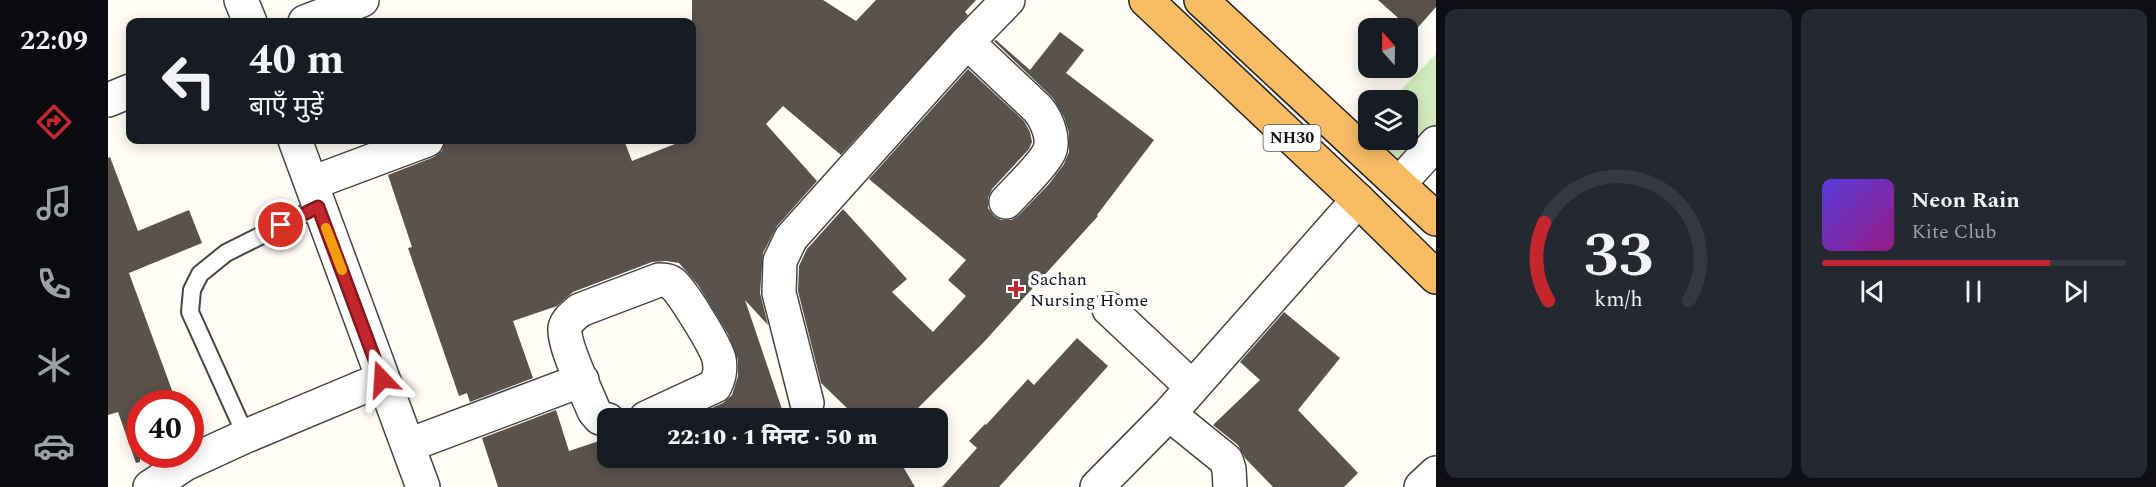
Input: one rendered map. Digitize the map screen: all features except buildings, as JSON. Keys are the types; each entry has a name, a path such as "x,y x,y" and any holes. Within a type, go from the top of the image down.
{"highway":[{"name":"NH30","path":"1146,0 1358,200 1436,277"},
{"name":"NH30","path":"1201,0 1436,219"}],"street":[{"path":"241,0 248,18"},
{"path":"315,18 362,0"},
{"path":"807,403 779,293 780,261 791,238 967,42 1008,0"},
{"path":"967,42 1038,109 1045,117 1050,136 1049,153 1006,202"},
{"path":"108,100 126,93"},
{"path":"1399,184 1436,143"},
{"path":"296,144 423,487"},
{"path":"315,195 419,144"},
{"path":"1098,487 1169,414 1358,200"},
{"path":"597,414 568,346 565,329 570,317 580,310 659,280 671,283 682,294 718,357 720,374 715,386 668,408"},
{"path":"1109,309 1192,387"},
{"path":"150,487 185,464 382,379"},
{"path":"409,445 582,380"},
{"path":"1169,414 1226,460 1230,487"},
{"path":"1421,487 1436,473"}],"lane":[{"path":"246,436 190,312 192,290 200,274 226,253 315,195"}],"green space":[{"path":"1436,54 1436,135 1406,166 1389,150 1418,150 1418,90 1401,90 1413,78 1418,78 1418,72"}],"slow traffic":[{"path":"326,228 342,270"}],"place":[{"name":"Sachan Nursing Home","path":"1016,289"}],"route":[{"path":"281,225 318,207 382,379"}]}
